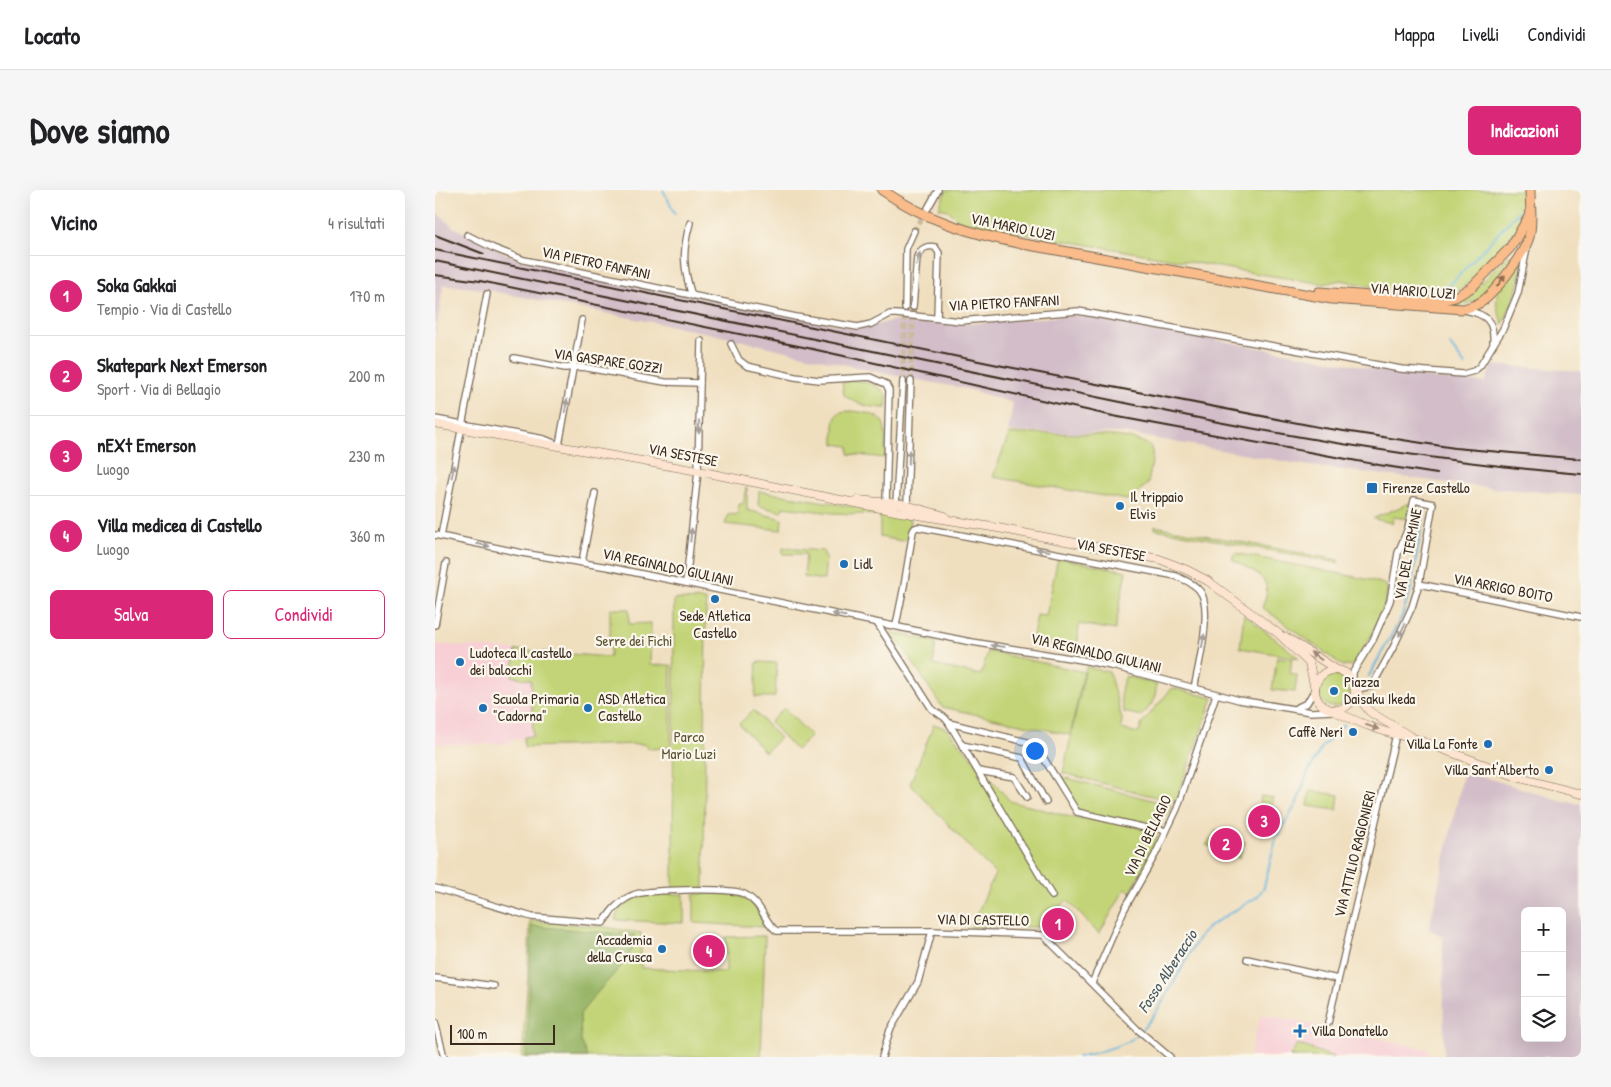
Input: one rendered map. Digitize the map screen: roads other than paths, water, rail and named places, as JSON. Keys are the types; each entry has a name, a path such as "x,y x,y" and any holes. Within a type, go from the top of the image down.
{"main road":[{"name":"VIA MARIO LUZI","path":"882,190 905,206 936,220 984,236 1229,282 1332,299 1463,309 1480,303 1490,295 1521,252 1529,239 1531,228 1530,215"},
{"path":"1530,190 1530,215"},
{"name":"VIA MARIO LUZI","path":"1294,292 1333,292 1445,300 1469,290 1517,240 1530,215"},
{"name":"VIA SESTESE","path":"435,424 462,426 543,444 559,445 698,471 868,506 1148,556 1170,562 1208,581 1279,634 1309,663 1315,689"},
{"name":"VIA SESTESE","path":"802,493 901,505 974,525"},
{"name":"VIA SESTESE","path":"1279,634 1295,642 1337,670"},
{"path":"1413,738 1396,735 1326,709 1319,702 1315,689 1316,683 1329,671 1337,670 1345,673 1354,682 1363,705 1369,712 1413,738 1519,778 1581,794"},
{"path":"1333,711 1351,704 1355,695 1354,682"}],"street":[{"path":"928,208 938,190"},
{"path":"690,223 685,243 685,262 691,296"},
{"path":"905,308 906,249 914,231"},
{"name":"VIA PIETRO FANFANI","path":"467,235 524,260 691,296 858,327 871,324 890,314 960,321 1078,311 1401,369 1463,374 1478,368 1493,345"},
{"path":"1493,345 1503,329 1516,300 1529,239"},
{"path":"913,306 917,256 921,250 935,247 939,253 937,318"},
{"path":"1503,255 1512,251 1521,252 1524,262"},
{"path":"438,535 462,426 487,294"},
{"path":"1463,309 1481,315 1490,322 1493,332 1493,345"},
{"path":"559,445 582,320"},
{"path":"686,583 698,471 701,341"},
{"path":"731,344 739,360 747,366 795,377 819,380 870,377 886,384 889,390 886,503"},
{"name":"VIA GASPARE GOZZI","path":"514,358 565,368 582,367 665,382 700,383"},
{"path":"901,505 903,381"},
{"path":"901,505 911,381"},
{"name":"VIA SESTESE","path":"435,419 462,426"},
{"path":"582,562 595,493"},
{"name":"VIA DEL TERMINE","path":"1414,500 1433,504 1419,584 1407,620 1373,684 1369,688 1361,688 1354,682 1353,672 1373,640 1390,601 1398,553 1409,528 1414,500"},
{"path":"868,506 901,505 933,518"},
{"name":"VIA SESTESE","path":"896,625 915,528 1176,576 1199,589 1203,594 1205,605 1206,617 1194,688"},
{"name":"VIA REGINALDO GIULIANI","path":"438,535 896,625 966,641 1099,664 1239,700 1317,712 1333,711"},
{"path":"435,624 446,563"},
{"name":"VIA ARRIGO BOITO","path":"1419,584 1581,617"},
{"path":"877,622 932,709 949,723 1051,896"},
{"path":"1291,708 1300,707 1307,703 1315,689"},
{"name":"VIA DI BELLAGIO","path":"1092,983 1124,910 1155,855 1177,809 1216,695"},
{"path":"949,723 1035,744 1077,812 1165,831"},
{"name":"VIA ATTILIO RAGIONIERI","path":"1328,1023 1396,735"},
{"path":"962,745 1022,758 1046,802"},
{"path":"978,771 1014,777 1027,797"},
{"name":"VIA DI CASTELLO","path":"435,888 532,917 603,923 618,903 639,893 727,890 742,893 751,898 777,931 1036,933 1043,935 1142,1034 1170,1057"},
{"path":"882,1057 890,1030 918,982 932,931"},
{"path":"1247,959 1338,979"},
{"path":"435,978 494,986"},
{"path":"435,1022 444,1057"}],"waterway":[{"path":"663,190 675,213"},
{"name":"Fosso Alberaccio","path":"1446,289 1519,211 1524,204 1524,190"},
{"name":"Fosso Alberaccio","path":"1450,345 1465,365"},
{"name":"Fosso Alberaccio","path":"1369,676 1402,616 1411,588 1424,512"},
{"name":"Fosso Alberaccio","path":"1078,1057 1129,1041 1160,1007 1200,936 1222,918 1257,897 1264,887 1276,838 1297,803 1307,774 1322,747 1344,724"}],"tunnel":[{"path":"914,231 926,212"},
{"path":"911,381 913,307"},
{"path":"903,381 905,310"}],"railway":[{"path":"435,235 484,254"},
{"path":"435,250 1003,366 1324,428 1455,448 1581,459"},
{"path":"435,261 1218,422 1354,446 1444,459 1581,474"},
{"path":"435,275 480,281 808,348 1113,416 1437,474"}],"place":[{"name":"Firenze Castello","path":"1372,488"},
{"name":"Il trippaio Elvis","path":"1120,506"},
{"name":"Lidl","path":"844,564"},
{"name":"Sede Atletica Castello","path":"715,599"},
{"name":"Ludoteca Il castello dei balocchi","path":"460,662"},
{"name":"Piazza Daisaku Ikeda","path":"1334,691"},
{"name":"Scuola Primaria \"Cadorna\"","path":"483,708"},
{"name":"ASD Atletica Castello","path":"588,708"},
{"name":"Caffè Neri","path":"1353,732"},
{"name":"Villa La Fonte","path":"1488,744"},
{"name":"Villa Sant'Alberto","path":"1549,770"},
{"name":"nEXt Emerson","path":"1264,821"},
{"name":"Skatepark Next Emerson","path":"1226,844"},
{"name":"Soka Gakkai","path":"1058,924"},
{"name":"Accademia della Crusca","path":"662,949"},
{"name":"Villa medicea di Castello","path":"709,951"},
{"name":"Villa Donatello","path":"1300,1031"}],"park label":[{"name":"Serre dei Fichi","path":"634,641"},
{"name":"Parco Mario Luzi","path":"689,746"}]}
